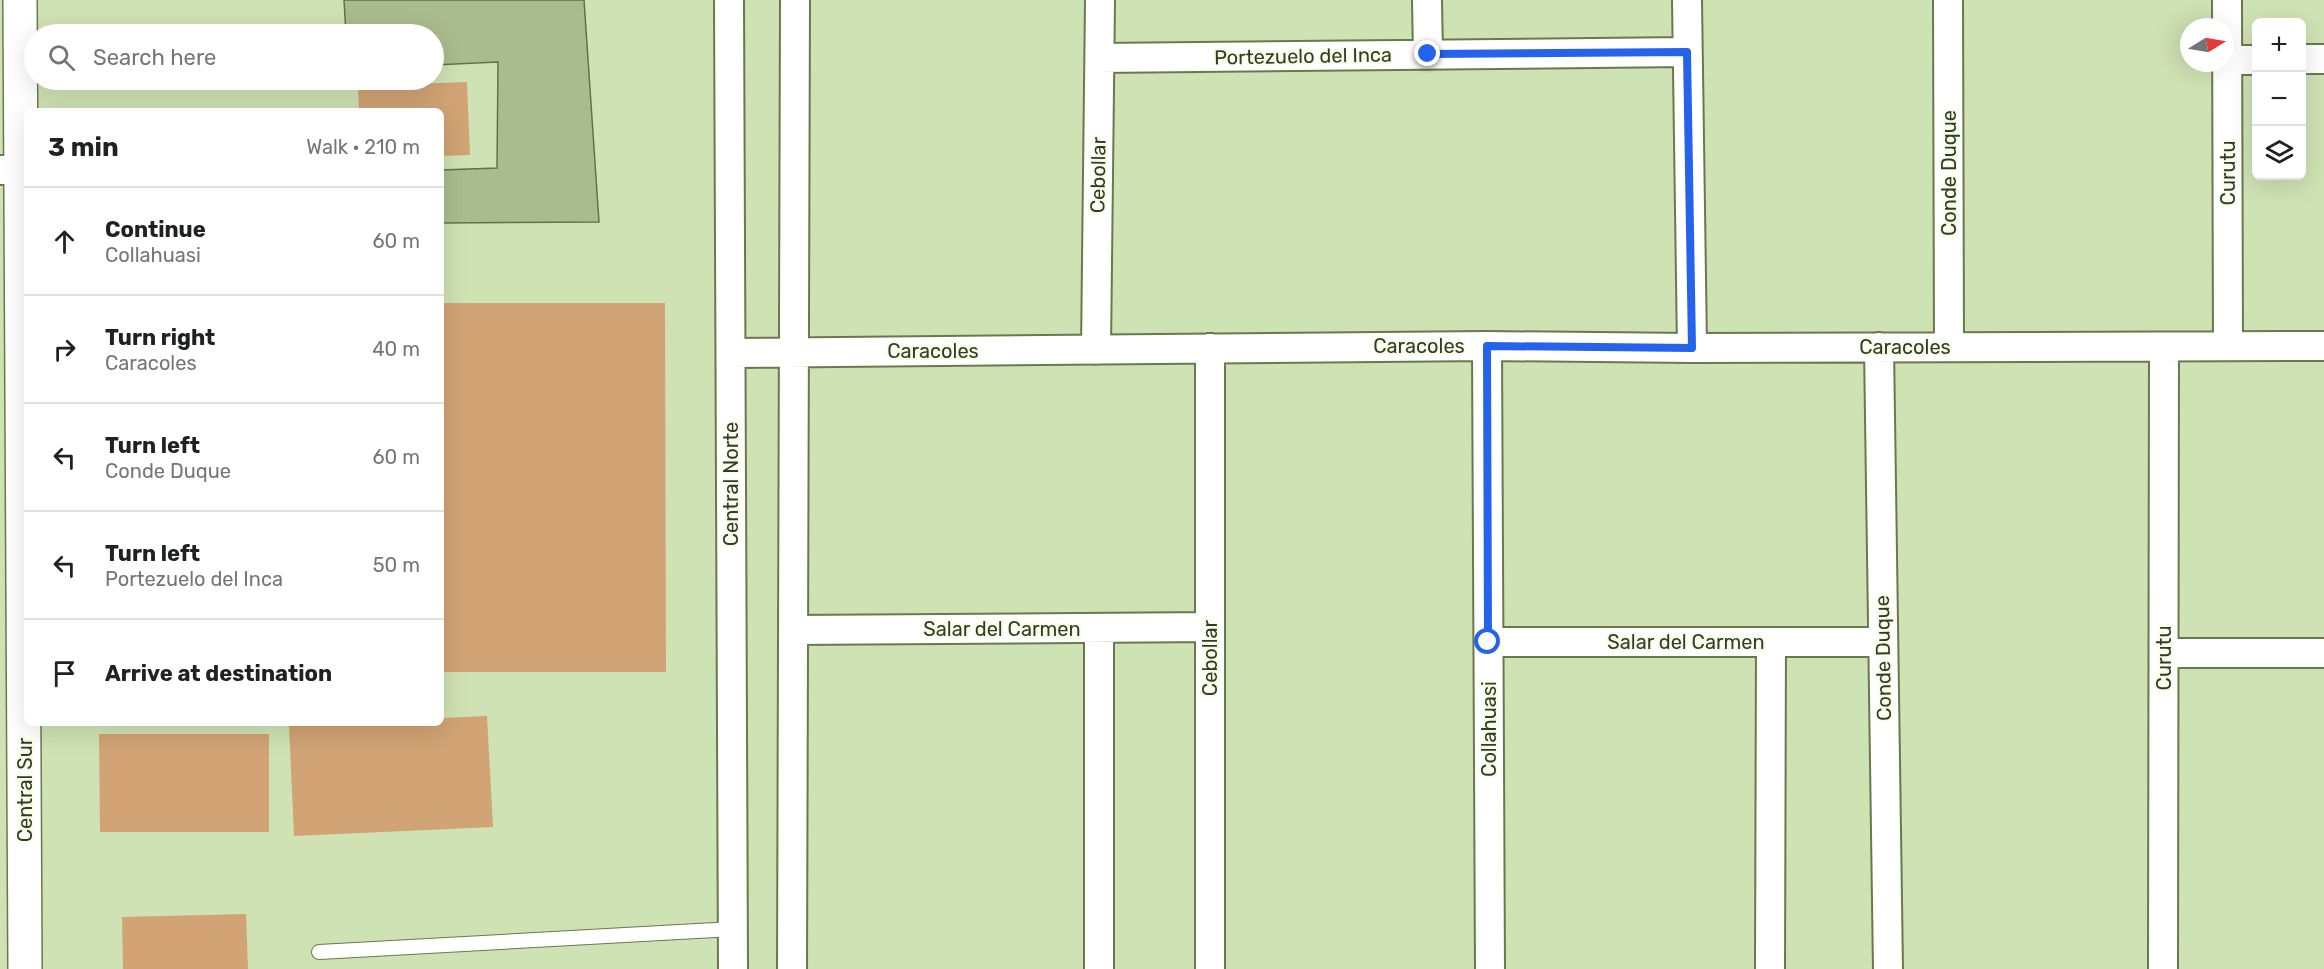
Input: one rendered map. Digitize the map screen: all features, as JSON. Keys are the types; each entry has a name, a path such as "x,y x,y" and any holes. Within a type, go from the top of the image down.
{"street":[{"name":"Central Sur","path":"20,0 24,114 11,170 26,969"},
{"name":"Central Norte","path":"729,0 734,969"},
{"path":"792,969 795,0"},
{"name":"Cebollar","path":"1095,350 1100,0"},
{"path":"1427,0 1428,54"},
{"path":"1687,0 1692,348"},
{"name":"Conde Duque","path":"1948,0 1949,347"},
{"name":"Curutu","path":"2227,0 2227,18"},
{"name":"Portezuelo del Inca","path":"1100,58 1687,52"},
{"path":"2306,59 2324,59"},
{"path":"2234,60 2252,60"},
{"name":"Curutu","path":"2228,72 2228,346"},
{"name":"Caracoles","path":"731,353 1487,346 1692,348 2324,346"},
{"name":"Collahuasi","path":"1487,346 1490,969"},
{"name":"Conde Duque","path":"1879,347 1888,969"},
{"name":"Curutu","path":"2163,969 2164,347"},
{"name":"Cebollar","path":"1210,348 1210,969"},
{"name":"Salar del Carmen","path":"793,630 1210,627"},
{"path":"1099,628 1099,969"},
{"name":"Salar del Carmen","path":"1488,642 1883,642"},
{"path":"1770,969 1771,642"},
{"path":"2164,653 2324,653"}],"lane":[{"path":"319,952 733,929"}],"shaded area":[{"path":"467,82 470,155 444,156 444,108 359,108 358,90 444,90 444,83"},
{"path":"444,303 665,303 666,672 444,672"},
{"path":"487,716 493,827 294,836 289,726 444,726 444,718"},
{"path":"99,734 269,734 269,832 100,832"},
{"path":"246,914 248,969 123,969 122,917"}],"building":[{"path":"344,0 584,0 599,222 444,223 444,170 497,168 498,62 444,65 444,24 345,24"}],"route":[{"path":"1428,54 1687,52 1692,348 1487,346 1488,642"}]}
